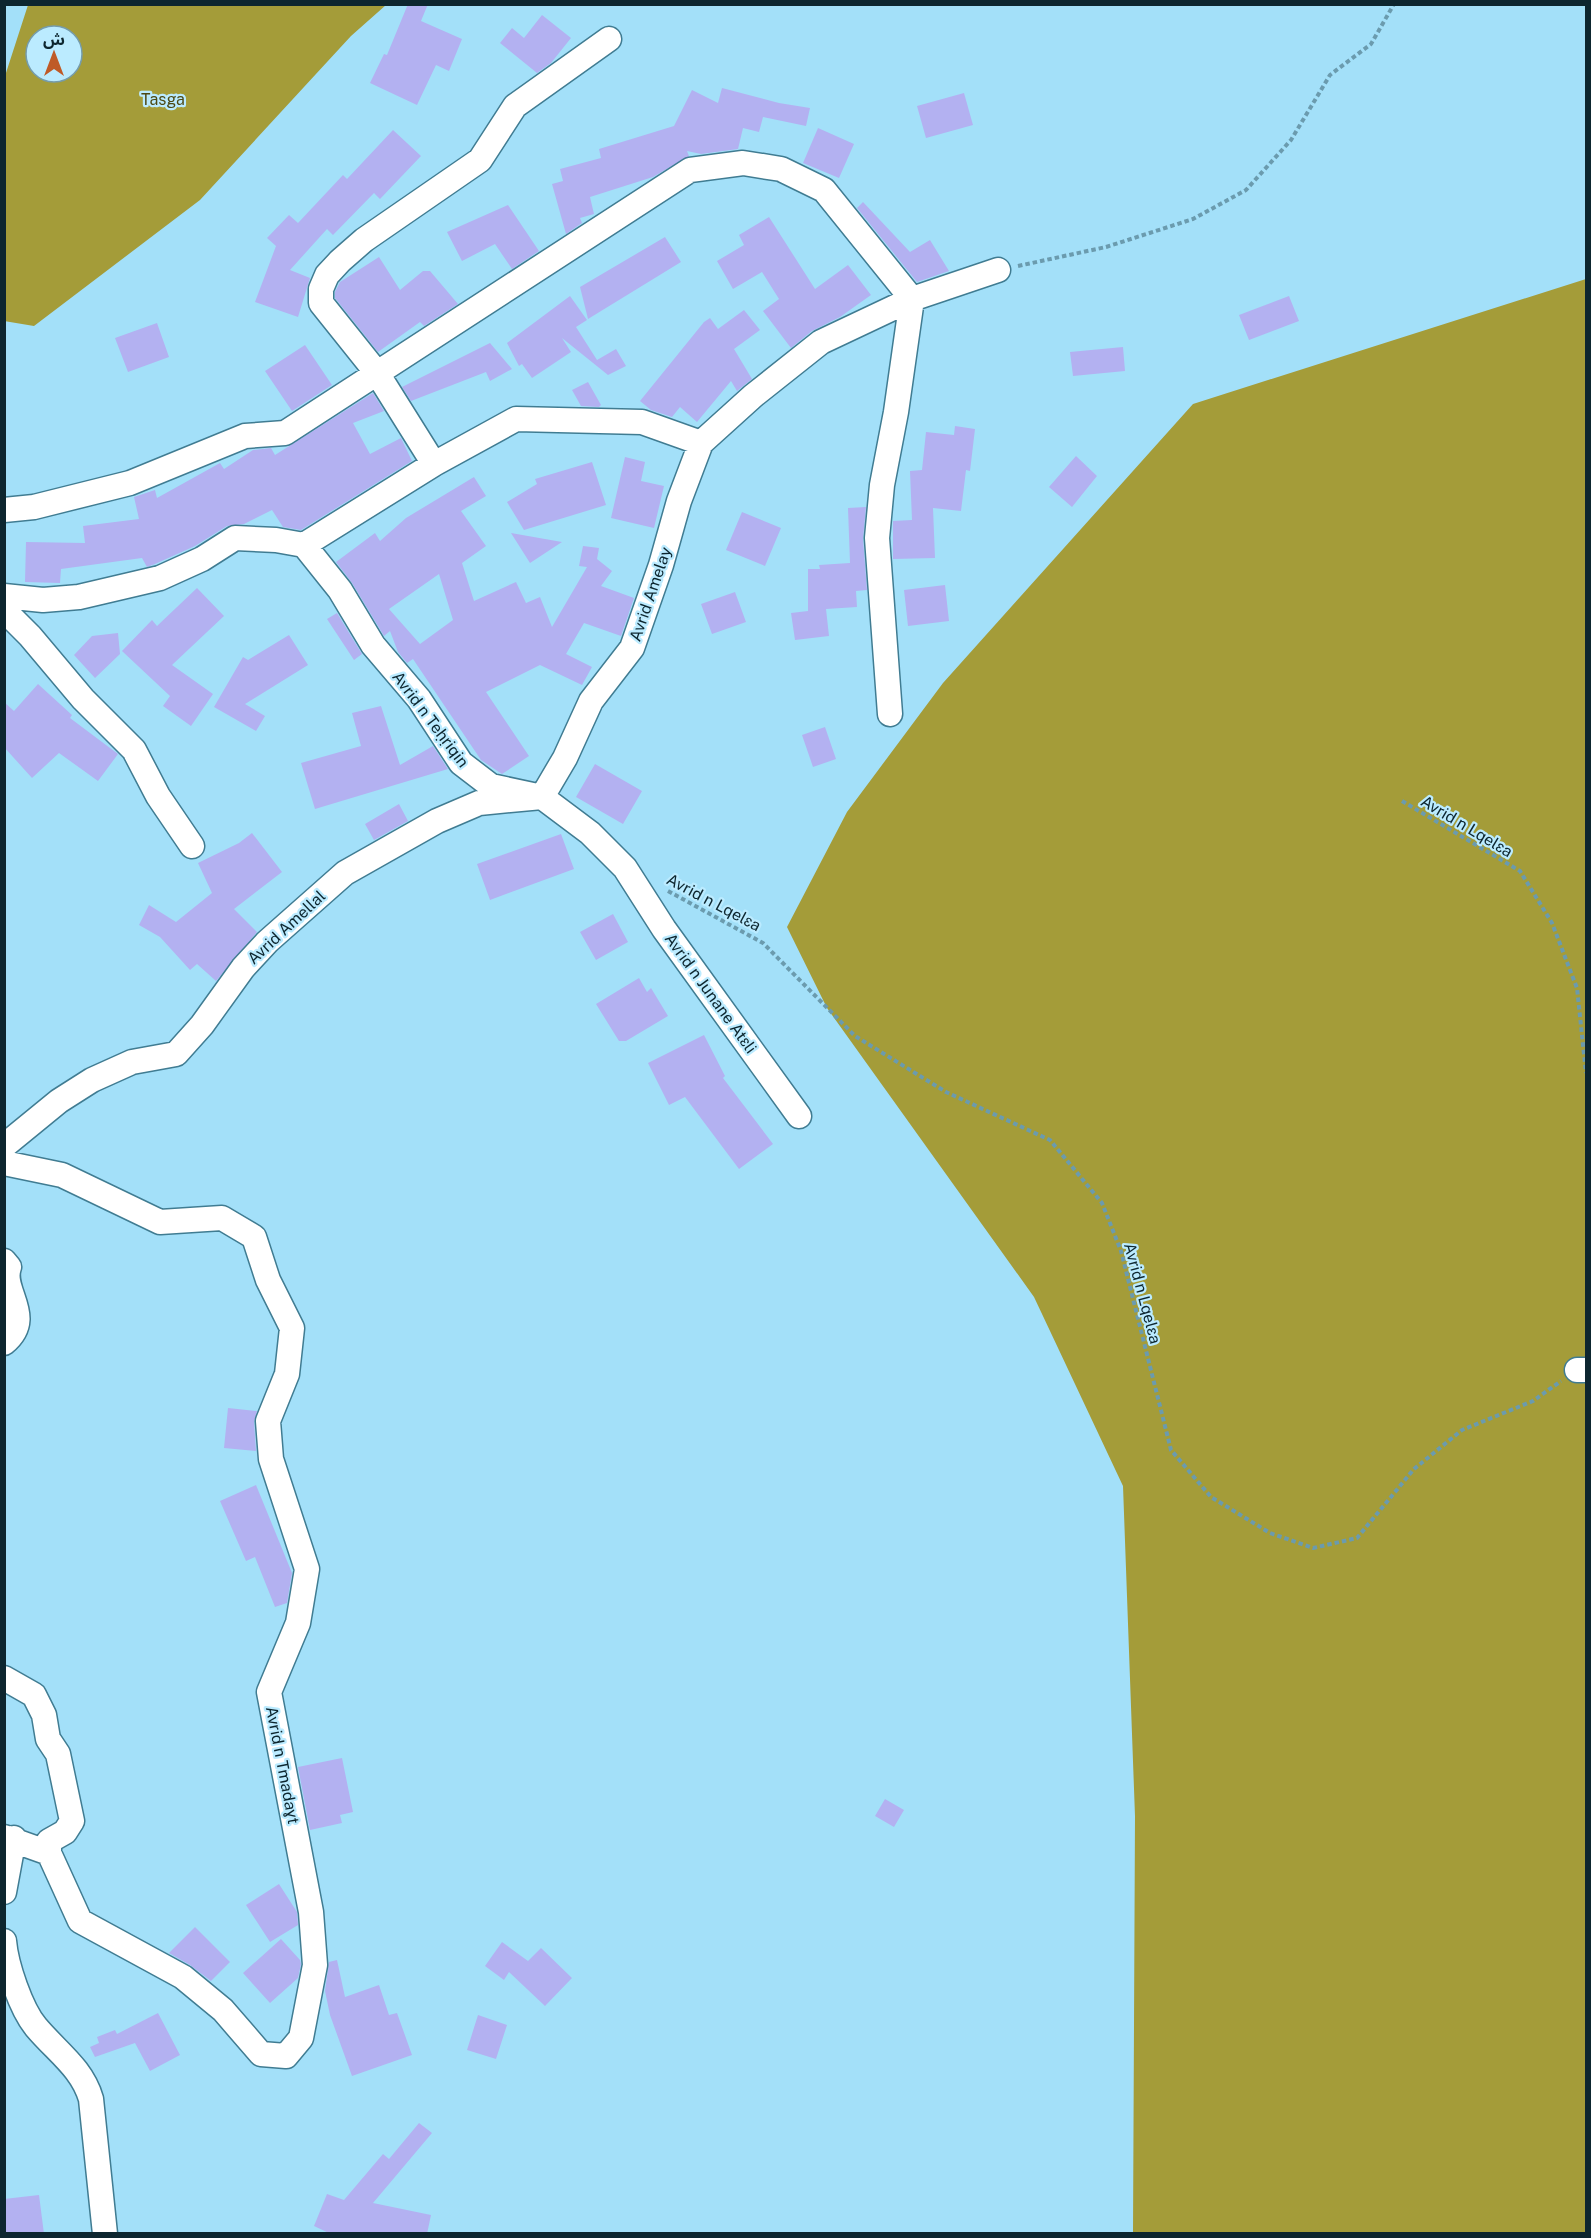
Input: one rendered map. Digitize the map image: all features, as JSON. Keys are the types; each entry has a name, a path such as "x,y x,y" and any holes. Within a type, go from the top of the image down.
{"street":[{"path":"434,464 376,373 321,303 321,290 327,275 364,240 480,160 515,106 609,39"},
{"path":"4,510 34,507 130,483 245,436 285,433 690,170 743,163 781,170 824,190 912,299 896,412 882,485 877,538 890,714"},
{"path":"4,596 43,600 79,597 160,579 202,559 235,538 276,540 304,545 434,464 516,419 642,422 701,443 753,396 821,342 912,299 998,270"},
{"name":"Avrid Amelay","path":"542,797 565,758 591,701 632,648 701,443"},
{"name":"Avrid n Teḥṛiqin","path":"304,545 340,590 373,645 419,699 461,763 491,786 542,797 590,834 625,868"},
{"path":"4,610 30,636 83,699 134,750 158,796 192,846"},
{"name":"Avrid Amellal","path":"4,1146 59,1101 92,1080 132,1062 176,1054 202,1025 243,968 267,942 345,873 437,821 479,803 542,797"},
{"name":"Avrid n Junane Atɛli","path":"625,868 664,929 799,1116"},
{"name":"Avrid n Tmadaɣt","path":"4,1163 62,1175 160,1222 222,1218 254,1237 268,1280 292,1328 287,1374 268,1421 271,1459 307,1569 298,1623 269,1692 311,1912 315,1965 301,2038 286,2056 261,2054 224,2010 183,1977 80,1921 49,1853"},
{"path":"4,1261 9,1267 6,1274 18,1312 12,1336 4,1343"},
{"path":"4,1678 34,1695 44,1715 48,1739 58,1754 72,1821 65,1832 49,1841 49,1853 9,1838 4,1892"},
{"path":"4,1941 17,1989 34,2025 85,2080 91,2099 105,2234"}],"path":[{"path":"998,270 1106,247 1193,219 1246,190 1291,140 1330,75 1371,44 1394,4"},
{"name":"Avrid n Lqelɛa","path":"1402,801 1520,871 1552,923 1577,988 1587,1073"},
{"name":"Avrid n Lqelɛa","path":"664,890 763,943 855,1036 946,1092 1050,1140 1102,1203 1121,1251 1171,1450 1211,1497 1270,1533 1312,1548 1357,1538 1414,1468 1462,1430 1533,1401 1582,1370"}],"green space":[{"name":"Tasga","path":"28,4 386,5 351,36 200,200 34,326 4,321 5,76"},
{"path":"1586,279 1586,2233 1133,2233 1135,1816 1123,1486 1034,1297 827,1008 787,927 847,812 943,683 1193,404"}],"building":[{"path":"408,4 428,4 421,21 462,39 449,71 436,65 417,105 370,83 384,54 387,55"},
{"path":"542,15 571,38 551,63 537,73 500,43 512,28 524,38"},
{"path":"722,88 779,103 810,108 806,126 763,117 759,132 743,128 738,149 701,154 687,151 689,156 653,177 590,197 594,214 580,218 582,223 566,234 552,184 563,181 560,169 601,158 599,149 674,126 692,90 718,103"},
{"path":"964,93 973,125 926,138 917,106"},
{"path":"818,128 854,144 839,178 803,163"},
{"path":"393,130 421,156 380,199 374,193 333,235 327,229 290,270 310,278 298,317 255,302 276,246 267,238 289,215 298,223 343,175 347,179"},
{"path":"863,202 910,252 930,240 949,271 917,282 857,208"},
{"path":"508,205 539,251 512,269 495,244 462,261 447,232"},
{"path":"769,217 815,289 848,265 871,295 840,317 812,331 791,348 763,311 779,299 762,272 733,289 717,261 744,245 739,235"},
{"path":"665,237 681,262 588,319 580,287"},
{"path":"379,257 400,290 423,271 430,271 458,304 424,326 420,322 378,352 335,298 335,292 340,282"},
{"path":"570,296 587,320 576,327 597,360 616,349 626,366 608,375 562,338 571,352 532,378 522,364 519,366 507,343"},
{"path":"1289,296 1299,321 1249,340 1239,315"},
{"path":"744,310 760,330 734,349 752,379 737,391 731,381 697,422 680,407 672,417 651,410 640,401 704,322 710,318 718,329"},
{"path":"157,323 169,357 128,372 115,338"},
{"path":"490,343 512,369 490,381 486,372 411,401 402,387"},
{"path":"305,345 332,385 292,411 265,371"},
{"path":"1123,347 1125,371 1073,376 1070,352"},
{"path":"588,382 601,405 599,407 581,406 572,390"},
{"path":"373,393 384,411 353,423 370,454 401,438 412,461 301,530 283,527 272,510 244,524 227,526 195,546 147,567 142,558 61,569 60,583 25,582 26,542 85,543 83,526 139,519 134,497 155,490 157,498 220,463 224,469 253,450 271,448 275,455"},
{"path":"955,426 975,429 970,471 966,470 961,511 933,508 935,558 893,559 893,521 912,520 910,471 922,470 926,432 954,435"},
{"path":"1076,456 1097,476 1072,507 1049,487"},
{"path":"625,457 645,462 641,481 664,486 654,528 611,518"},
{"path":"592,462 606,505 524,530 507,502 537,484 535,479"},
{"path":"474,477 486,496 461,511 486,546 462,563 474,601 516,582 526,603 540,597 552,627 587,567 579,566 583,546 599,548 597,559 612,571 601,586 634,598 621,636 584,623 566,654 592,667 582,685 540,665 486,692 529,756 502,774 481,760 413,659 407,663 398,652 390,631 384,636 352,583 336,562 375,533 380,541 406,518","holes":["439,574 453,620 420,644 389,609"]},
{"path":"866,507 863,539 867,590 856,591 857,607 826,609 829,636 795,640 791,613 808,611 808,569 820,569 819,565 850,563 848,508"},
{"path":"742,512 781,528 765,566 726,550"},
{"path":"511,533 562,542 530,563"},
{"path":"945,585 949,621 908,626 904,590"},
{"path":"197,588 224,616 172,665 213,694 191,726 163,706 170,696 122,651 152,620 157,626"},
{"path":"735,592 746,622 712,634 701,604"},
{"path":"337,613 362,654 354,660 327,619"},
{"path":"118,633 120,654 95,678 74,655 92,636"},
{"path":"289,635 308,665 245,704 265,716 256,731 214,707 243,657 248,660"},
{"path":"38,684 72,715 70,718 118,754 98,781 59,753 32,778 4,747 4,702 14,711"},
{"path":"381,706 400,765 433,746 448,769 315,809 301,763 361,746 352,713"},
{"path":"825,727 836,759 813,767 802,735"},
{"path":"595,764 642,791 623,824 576,797"},
{"path":"399,804 408,821 374,840 365,824"},
{"path":"252,833 282,872 234,909 257,932 216,981 197,964 190,970 160,937 139,925 149,905 176,922 212,893 198,863 239,843"},
{"path":"561,834 574,869 490,900 477,864"},
{"path":"613,914 628,942 596,960 580,932"},
{"path":"639,978 647,992 651,988 668,1016 626,1041 619,1041 596,1004"},
{"path":"704,1035 725,1076 723,1078 773,1144 739,1169 685,1097 669,1105 648,1063"},
{"path":"228,1408 257,1411 254,1422 256,1451 224,1448"},
{"path":"256,1485 292,1573 287,1603 275,1607 255,1557 246,1561 220,1501"},
{"path":"342,1758 353,1812 340,1815 342,1823 310,1830 298,1767"},
{"path":"885,1799 904,1810 894,1827 875,1816"},
{"path":"279,1884 297,1912 298,1925 270,1942 246,1905"},
{"path":"195,1927 230,1962 211,1981 169,1953"},
{"path":"281,1939 301,1964 298,1978 270,2003 243,1973"},
{"path":"502,1942 528,1961 541,1948 572,1978 545,2006 509,1972 504,1980 485,1966"},
{"path":"337,1960 345,1997 379,1985 389,2015 397,2013 412,2055 352,2076 330,2015 325,1991 329,1962"},
{"path":"158,2013 180,2055 150,2071 135,2043 95,2057 90,2047 99,2043 97,2037 115,2030 117,2034"},
{"path":"478,2015 507,2025 496,2059 467,2050"},
{"path":"419,2123 432,2133 373,2203 431,2215 427,2234 331,2234 314,2226 327,2194 344,2200 383,2154 389,2159"},
{"path":"39,2195 44,2234 4,2234 4,2199"}]}
